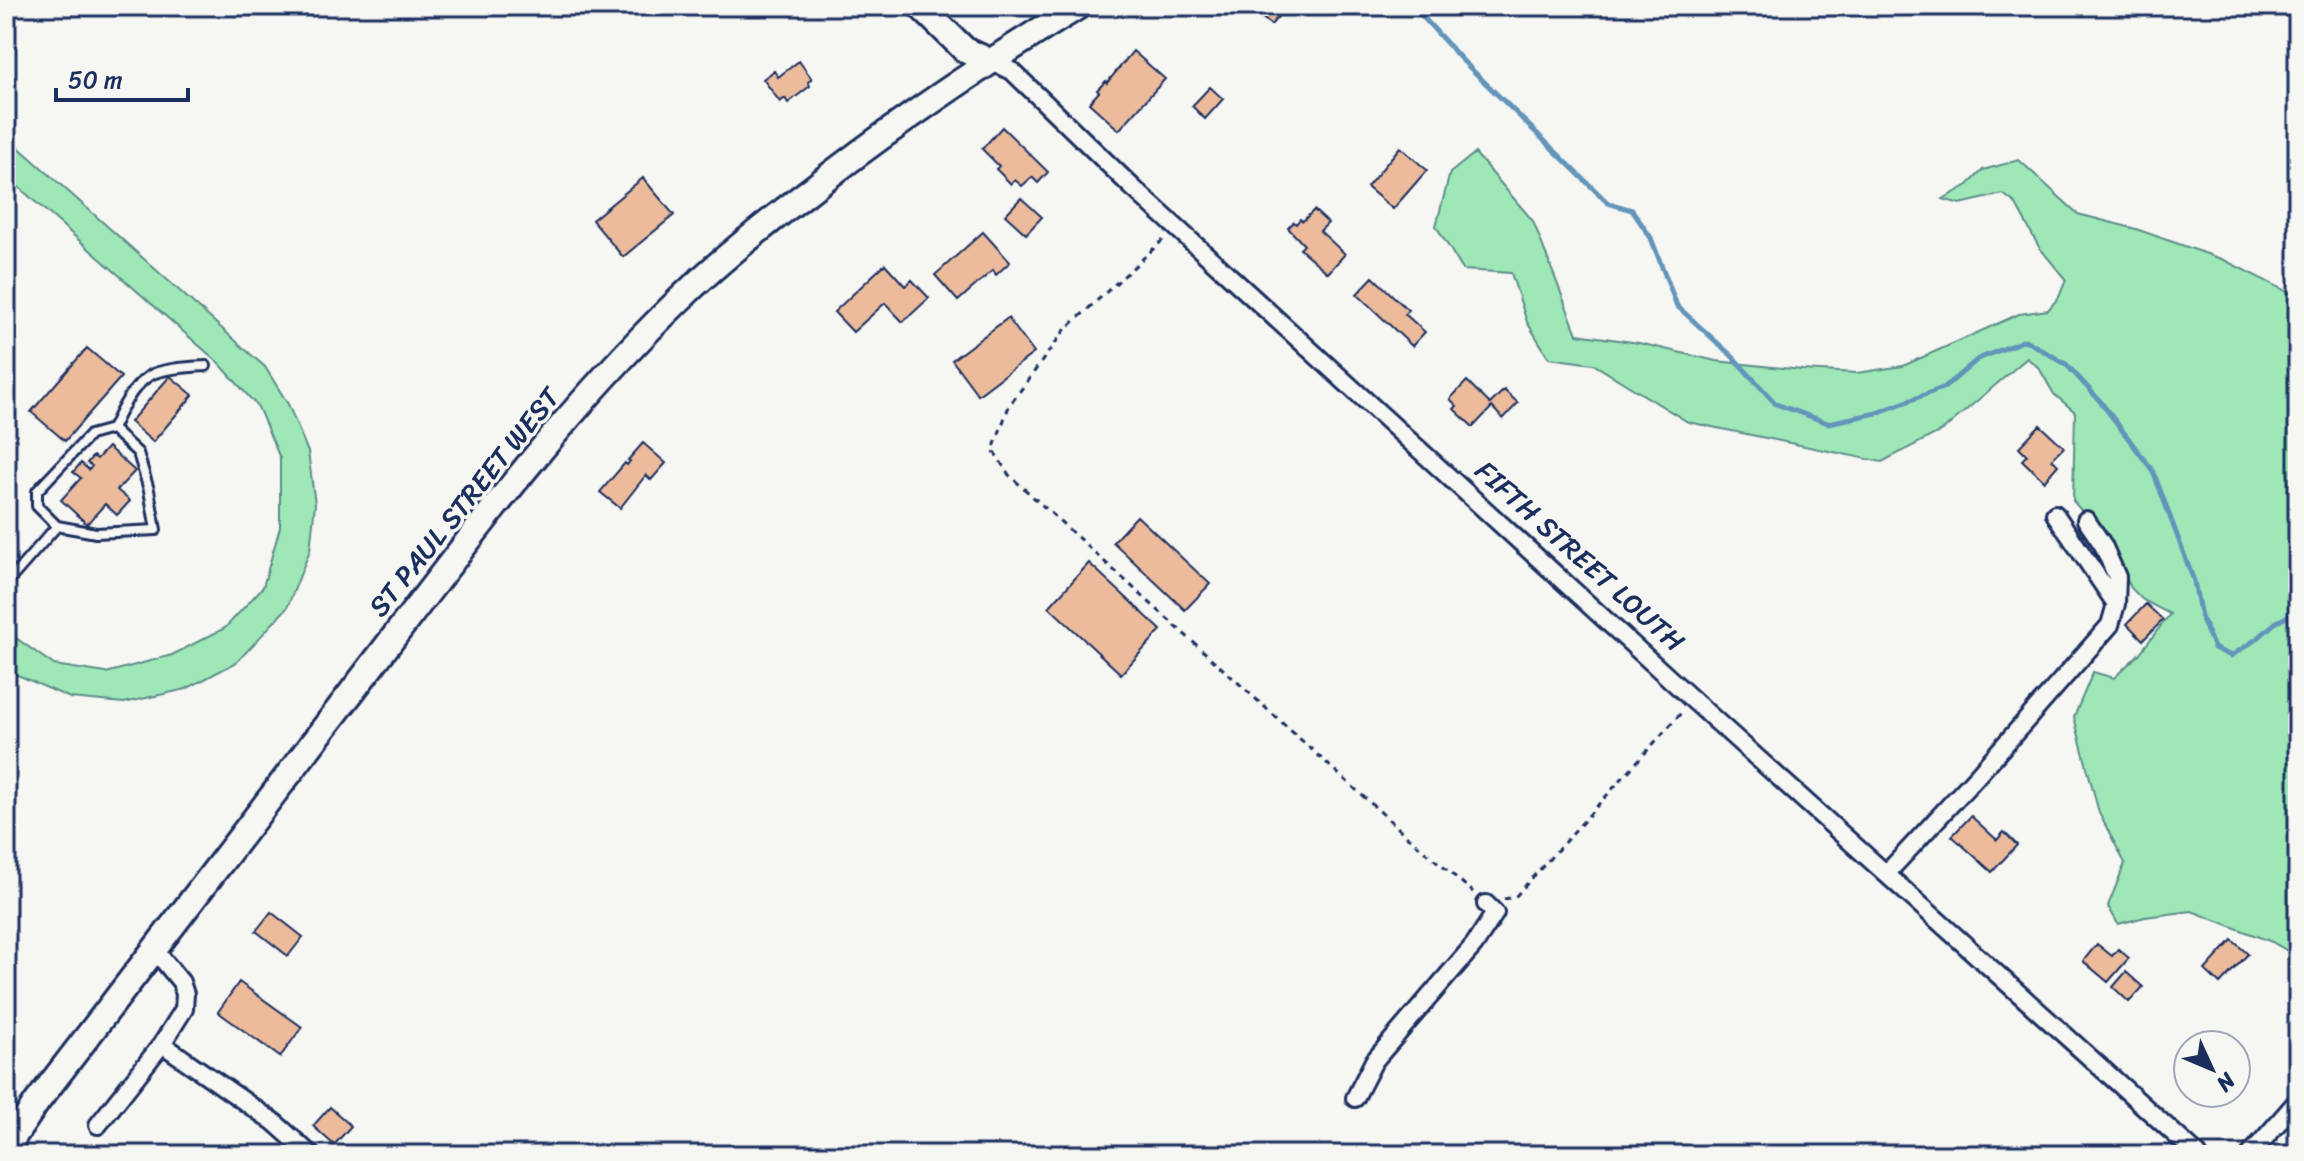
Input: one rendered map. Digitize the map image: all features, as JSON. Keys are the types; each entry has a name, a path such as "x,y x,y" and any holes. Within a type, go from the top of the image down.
{"main road":[{"name":"FIFTH STREET LOUTH","path":"920,6 965,50 989,61"},
{"name":"ST PAUL STREET WEST","path":"6,1148 37,1102 154,949 539,452 625,355 680,299 752,235 867,146 989,61 1079,6"}],"street":[{"name":"FIFTH STREET LOUTH","path":"989,61 1012,71 1176,227 1693,700 2198,1155"},
{"path":"2055,514 2116,604"},
{"path":"1886,874 2110,625 2116,604 2117,577 2103,545 2086,520"},
{"path":"1355,1098 1374,1061 1474,945 1495,913 1486,904"},
{"path":"98,1125 162,1044 184,1009 185,994 181,982 154,949"},
{"path":"162,1044 274,1122 311,1155"},
{"path":"2250,1155 2298,1100"}],"lane":[{"path":"112,429 138,453 156,530 96,533 57,526 37,506 37,491 90,435 112,429 127,398 150,375 206,366"},
{"path":"6,584 57,526"}],"path":[{"path":"1176,227 1064,331 1009,406 993,450 1009,475 1486,904 1515,897 1693,700"}],"green space":[{"path":"6,136 265,367 288,404 308,452 315,504 310,550 287,608 237,662 186,689 124,703 70,698 15,674 6,666 6,631 54,665 106,673 172,655 225,628 263,587 280,527 280,458 258,407 220,364 6,176"},
{"path":"1475,153 1533,221 1577,334 1639,343 1716,361 1857,373 1903,366 2019,314 2048,310 2059,297 2066,280 2039,247 2015,203 2003,194 1960,204 1943,199 1968,185 1983,170 2019,160 2078,214 2136,229 2224,260 2298,297 2298,957 2272,942 2192,911 2118,924 2108,906 2125,863 2099,813 2074,717 2093,672 2114,678 2139,654 2170,614 2143,600 2131,588 2111,545 2073,501 2075,412 2054,394 2039,368 2027,358 1943,430 1882,462 1688,422 1593,364 1549,358 1527,322 1511,273 1463,270 1436,226 1450,173"}],"building":[{"path":"1264,6 1287,6 1271,25 1258,14"},
{"path":"1133,51 1165,79 1119,130 1089,103"},
{"path":"799,61 812,79 808,82 810,86 788,103 785,98 780,102 763,79 774,71 778,77"},
{"path":"1210,87 1223,99 1205,119 1192,106"},
{"path":"1002,127 1048,172 1038,183 1032,177 1022,186 1015,180 1011,184 982,149"},
{"path":"1400,147 1427,170 1393,209 1367,187"},
{"path":"643,178 674,215 623,257 592,220"},
{"path":"1021,198 1042,217 1026,234 1005,215"},
{"path":"1314,210 1328,223 1320,231 1345,254 1328,273 1300,249 1304,245 1288,228 1300,219 1303,221"},
{"path":"983,232 1010,262 996,275 993,270 958,301 935,275"},
{"path":"885,264 905,286 912,280 929,298 903,322 885,303 853,332 834,312"},
{"path":"1373,277 1408,310 1405,314 1425,332 1412,346 1357,294"},
{"path":"1008,318 1034,353 978,395 952,360"},
{"path":"87,348 121,377 65,441 31,412"},
{"path":"170,376 193,395 153,442 130,422"},
{"path":"1467,381 1490,404 1504,390 1518,403 1503,419 1492,407 1473,427 1454,409 1457,406 1450,399"},
{"path":"2040,425 2064,447 2052,459 2058,465 2044,481 2022,460 2027,455 2019,447"},
{"path":"643,443 666,463 651,480 646,475 620,508 600,492 625,463 627,465"},
{"path":"108,447 135,471 117,490 130,501 117,515 105,504 87,524 61,500 81,478 73,472 81,463 89,470 92,466 87,463 93,456 97,459"},
{"path":"1137,516 1210,584 1185,610 1113,542"},
{"path":"1089,563 1161,630 1121,674 1049,607"},
{"path":"2146,604 2163,620 2143,640 2127,624"},
{"path":"1971,816 1997,840 2004,832 2017,845 1992,872 1952,836"},
{"path":"271,912 303,937 288,956 256,931"},
{"path":"2232,940 2248,954 2220,984 2205,970"},
{"path":"2097,944 2112,956 2118,949 2129,958 2108,982 2083,961"},
{"path":"2126,972 2143,987 2129,1002 2113,987"},
{"path":"239,982 302,1027 280,1057 218,1012"},
{"path":"330,1107 351,1126 334,1145 313,1126"}],"waterway":[{"path":"1413,6 1461,59 1608,203 1632,210 1651,238 1677,306 1732,356 1776,404 1828,423 1877,413 1945,387 1978,359 2025,340 2066,364 2100,401 2153,471 2194,581 2201,617 2214,648 2231,656 2275,623 2298,611"}]}
